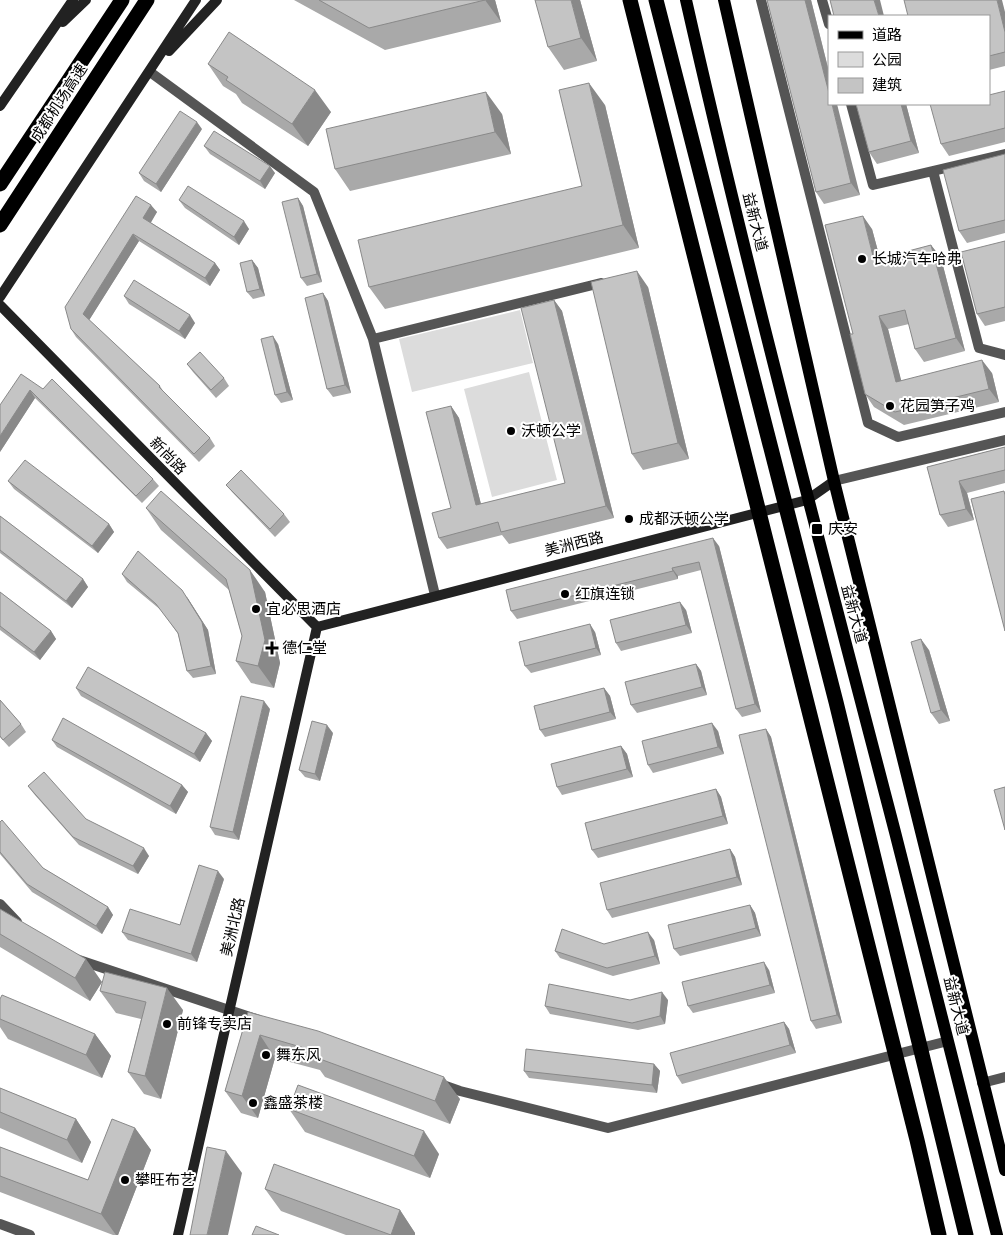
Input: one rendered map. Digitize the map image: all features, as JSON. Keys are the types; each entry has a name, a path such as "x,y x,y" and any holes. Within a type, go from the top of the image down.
{"highway":[{"name":"成都机场高速","path":"0,184 122,0"},
{"name":"成都机场高速","path":"0,225 147,0"},
{"path":"630,0 915,1130 939,1235"},
{"path":"656,0 834,692 966,1235"}],"main road":[{"name":"益新大道","path":"686,0 722,159 807,500 997,1235"},
{"name":"益新大道","path":"724,0 834,480 1005,1170"}],"street":[{"path":"0,106 73,0"},
{"path":"48,35 86,0"},
{"path":"0,297 196,0"},
{"path":"150,72 216,0"},
{"path":"762,0 868,423 898,437 1005,412"},
{"path":"822,0 828,21"},
{"path":"150,72 314,192 373,339 436,595"},
{"path":"851,105 873,185 1005,154"},
{"path":"933,171 979,348 1005,355"},
{"path":"373,339 601,283"},
{"name":"新尚路","path":"0,305 317,627"},
{"path":"834,480 1005,440"},
{"name":"美洲西路","path":"317,627 807,500 834,480"},
{"name":"美洲北路","path":"178,1235 317,627"},
{"path":"0,904 12,919 28,929"},
{"path":"69,954 77,959 266,1022"},
{"path":"433,1081 460,1091 608,1128 948,1041"},
{"path":"982,1083 1005,1077"},
{"path":"0,1224 30,1235"}],"green space":[{"path":"520,310 533,363 412,392 399,339"},
{"path":"529,372 557,480 492,497 464,389"}],"building":[{"path":"319,0 485,0 369,28"},
{"path":"535,0 571,0 581,38 548,47"},
{"path":"767,0 805,0 828,89 828,105 832,105 851,183 816,192"},
{"path":"830,0 874,0 879,15 834,15"},
{"path":"904,0 997,0 1005,32 1005,52 990,56 990,15 908,15"},
{"path":"229,32 315,90 292,124 226,80 228,77 208,64"},
{"path":"589,83 623,225 369,287 358,240 582,186 559,90"},
{"path":"1005,91 1005,128 941,144 930,105 990,105 990,95"},
{"path":"486,92 495,132 335,169 326,129"},
{"path":"856,105 901,105 911,141 869,152"},
{"path":"180,111 197,122 156,184 139,173"},
{"path":"214,131 270,166 260,181 204,146"},
{"path":"1005,154 1005,220 959,231 943,170"},
{"path":"188,186 244,221 234,237 179,200"},
{"path":"136,196 151,205 143,218 215,263 205,278 133,234 83,314 160,386 210,438 194,454 71,329 65,307"},
{"path":"298,198 317,274 301,278 282,202"},
{"path":"863,216 874,260 931,245 956,338 915,349 905,310 879,316 896,382 982,360 989,389 895,412 865,394 850,334 853,334 825,225"},
{"path":"1005,241 1005,307 977,314 961,252"},
{"path":"252,260 260,289 247,292 240,263"},
{"path":"637,271 678,443 632,454 591,282"},
{"path":"134,280 190,315 179,331 124,296"},
{"path":"323,293 345,385 327,389 305,298"},
{"path":"554,300 606,506 501,532 498,522 439,538 432,513 451,508 426,412 451,406 476,505 565,483 521,308"},
{"path":"273,336 287,392 275,395 261,339"},
{"path":"200,352 224,378 211,390 187,364"},
{"path":"21,374 43,389 52,379 153,479 136,496 30,390 0,436 0,405"},
{"path":"1005,447 1005,470 959,481 966,509 940,515 927,467"},
{"path":"25,460 109,524 92,546 8,481"},
{"path":"241,470 284,514 270,529 226,485"},
{"path":"161,491 250,570 265,640 258,666 236,661 242,636 226,579 146,508"},
{"path":"1004,491 1005,495 1005,631 971,499"},
{"path":"0,516 83,579 66,601 0,550"},
{"path":"713,538 755,704 736,709 699,562 672,568 673,571 511,611 506,590"},
{"path":"138,551 182,590 202,622 211,666 187,671 178,633 156,604 122,574"},
{"path":"0,592 51,631 34,652 0,626"},
{"path":"680,602 686,625 616,643 610,620"},
{"path":"590,624 596,648 525,666 519,642"},
{"path":"921,639 941,710 931,713 911,642"},
{"path":"696,664 702,687 631,705 625,682"},
{"path":"88,667 206,733 194,754 76,688"},
{"path":"604,688 610,712 540,730 534,706"},
{"path":"241,696 264,701 233,832 210,827"},
{"path":"0,700 21,724 3,740 0,736"},
{"path":"63,718 182,785 170,806 52,740"},
{"path":"312,721 327,725 315,774 299,770"},
{"path":"712,723 718,747 648,765 642,741"},
{"path":"766,729 837,1015 811,1021 739,735"},
{"path":"621,746 627,769 557,787 551,764"},
{"path":"44,772 86,819 144,848 133,866 73,837 28,786"},
{"path":"1005,787 1005,830 994,790"},
{"path":"716,789 723,816 592,850 585,823"},
{"path":"2,820 43,868 108,907 96,926 27,884 0,852 0,822"},
{"path":"730,849 737,877 607,910 600,883"},
{"path":"199,865 218,871 191,954 122,932 130,909 180,925"},
{"path":"750,905 756,928 674,949 668,925"},
{"path":"0,909 86,959 75,978 0,934"},
{"path":"562,929 604,944 648,932 655,956 607,968 555,951"},
{"path":"764,962 770,985 688,1006 682,982"},
{"path":"105,972 167,988 145,1076 128,1072 146,1002 100,991"},
{"path":"549,984 630,1000 662,992 660,1016 632,1023 545,1006"},
{"path":"2,995 95,1034 86,1055 0,1019 0,999"},
{"path":"248,1012 318,1031 444,1077 435,1101 309,1055 311,1050 260,1035 242,1096 225,1091"},
{"path":"784,1022 790,1045 677,1076 670,1053"},
{"path":"526,1049 654,1064 652,1085 524,1071"},
{"path":"298,1085 424,1131 414,1156 289,1109"},
{"path":"0,1088 76,1119 67,1140 0,1112"},
{"path":"112,1119 135,1128 101,1214 0,1176 0,1147 88,1180"},
{"path":"207,1147 226,1151 207,1235 190,1235"},
{"path":"274,1164 400,1210 391,1235 265,1189"},
{"path":"256,1226 279,1235 252,1235"}],"place":[{"name":"长城汽车哈弗","path":"862,259"},
{"name":"花园笋子鸡","path":"890,406"},
{"name":"沃顿公学","path":"511,431"},
{"name":"成都沃顿公学","path":"629,519"},
{"name":"庆安","path":"817,529"},
{"name":"红旗连锁","path":"565,594"},
{"name":"宜必思酒店","path":"256,609"},
{"name":"德仁堂","path":"272,648"},
{"name":"前锋专卖店","path":"167,1024"},
{"name":"舞东风","path":"266,1055"},
{"name":"鑫盛茶楼","path":"253,1103"},
{"name":"攀旺布艺","path":"125,1180"}]}
